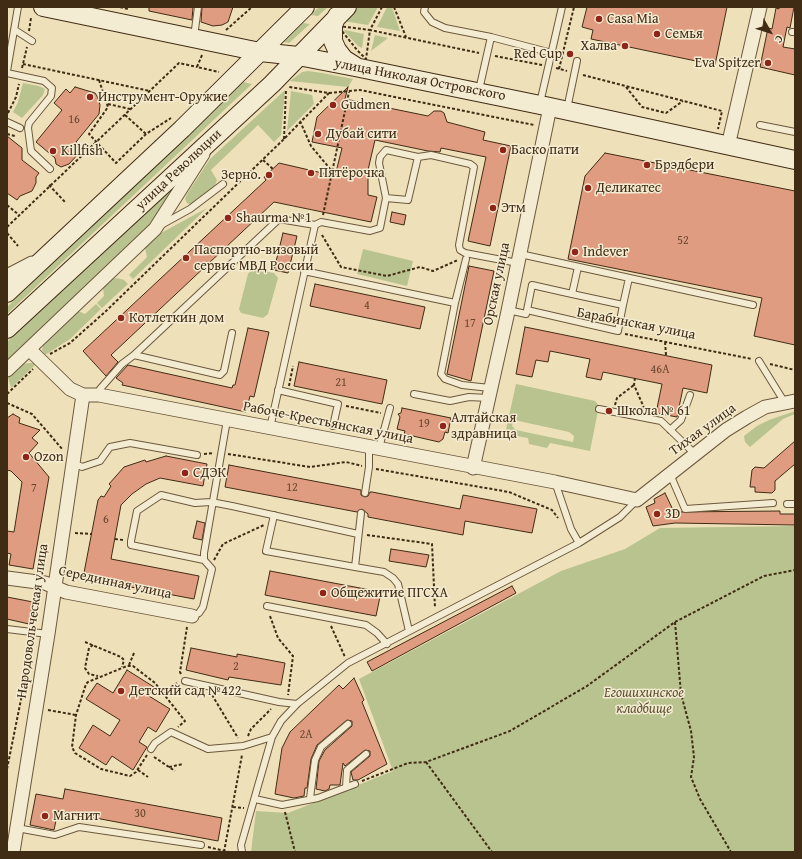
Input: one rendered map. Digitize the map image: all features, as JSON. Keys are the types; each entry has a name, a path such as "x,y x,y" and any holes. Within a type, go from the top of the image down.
{"main road":[{"name":"улица Николая Островского","path":"43,7 96,16 260,52 298,56 567,110 795,160"},
{"name":"улица Революции","path":"7,292 182,129 305,7"},
{"name":"улица Революции","path":"7,329 272,84 342,12"},
{"path":"342,12 333,25 333,41 344,59 355,67"}],"street":[{"path":"728,146 760,7"},
{"name":"Орская улица","path":"473,468 519,258 545,126 545,106"},
{"path":"7,370 155,229 211,140"},
{"path":"7,276 41,259"},
{"path":"29,349 70,389 83,395"},
{"name":"Рабоче-Крестьянская улица","path":"83,395 99,395 473,468 555,482 637,500"},
{"name":"Народовольческая улица","path":"12,852 48,634 83,395"},
{"name":"Тихая улица","path":"637,500 726,430 765,407 790,402"},
{"name":"Серединная улица","path":"7,578 45,583 66,592 191,616"}],"lane":[{"path":"18,7 7,70 44,81 52,88 51,96 29,123 28,128 30,151 50,169"},
{"path":"194,38 198,7"},
{"path":"425,7 424,12 432,22 445,28 492,37 552,53"},
{"path":"545,106 548,67 562,7"},
{"path":"15,30 32,41"},
{"path":"478,92 492,37"},
{"path":"567,110 577,61"},
{"path":"7,122 20,128"},
{"path":"760,125 795,132"},
{"path":"99,395 100,389 122,364 279,218 315,225 321,222 370,231 380,228 386,198 379,163 380,157 386,150 418,157 430,156 470,164 474,167 459,245 460,250 466,253 519,258 578,267 753,305"},
{"path":"386,198 408,200 418,157"},
{"path":"155,229 190,209 223,184"},
{"path":"269,429 315,225"},
{"path":"466,259 455,303 441,374 444,379 489,393"},
{"path":"572,294 578,267"},
{"path":"304,271 455,303"},
{"path":"623,305 532,285 527,310 618,331 629,278"},
{"path":"508,310 526,314"},
{"path":"134,354 220,375 224,371 232,333"},
{"path":"759,361 790,402"},
{"path":"278,390 338,404 332,426"},
{"path":"414,394 450,401 489,393"},
{"path":"670,430 682,420 690,395"},
{"path":"365,493 374,448 390,408"},
{"path":"599,409 661,422 695,454"},
{"path":"204,560 211,502 226,420"},
{"path":"74,463 82,467 100,461 110,447 130,443 197,455"},
{"path":"670,474 686,509 773,503"},
{"path":"555,482 571,529 579,543"},
{"path":"191,616 199,613 203,607 212,569 204,560 132,545 130,541 137,511 161,495 195,503 211,502 358,534"},
{"path":"242,852 241,845 272,737 281,721 297,704 348,663 579,543 620,517 637,500"},
{"path":"787,504 795,504"},
{"path":"355,566 361,513"},
{"path":"274,515 266,551 384,572 393,578 398,584 409,631"},
{"path":"267,606 366,625 377,633 387,644"},
{"path":"7,629 48,634"},
{"path":"185,681 287,704 297,704"},
{"path":"310,798 316,760 321,747 348,724"},
{"path":"151,749 156,743 171,732 208,749 243,746 272,737"},
{"path":"346,787 347,770 366,754"},
{"path":"255,799 282,805 355,784"},
{"path":"17,828 55,835 79,827 201,845"}],"path":[{"path":"249,10 252,7"},
{"path":"382,7 370,30 366,59 338,26 370,30 406,37 559,69 722,111 718,129"},
{"path":"394,7 406,37"},
{"path":"559,69 574,7"},
{"path":"197,67 202,55"},
{"path":"7,227 179,63 221,73 215,79"},
{"path":"24,64 150,91"},
{"path":"99,80 108,104 106,112 88,134 116,163 146,134 175,116"},
{"path":"284,139 287,86 329,93 360,90 527,124 545,126"},
{"path":"625,86 642,107 666,112 683,101"},
{"path":"345,108 349,92"},
{"path":"45,357 70,343 105,312 263,160 329,93"},
{"path":"108,104 131,109"},
{"path":"125,114 146,134"},
{"path":"300,121 311,146 331,171"},
{"path":"263,160 272,169"},
{"path":"50,185 65,202"},
{"path":"7,205 20,215"},
{"path":"320,232 341,267 387,276 420,267 433,270 462,258 466,259"},
{"path":"7,234 18,246"},
{"name":"Барабинская улица","path":"619,333 759,361 795,370"},
{"path":"665,342 666,355"},
{"path":"7,394 36,366"},
{"path":"635,378 634,385 648,419"},
{"path":"612,412 617,398 634,385"},
{"path":"7,403 32,414 74,463"},
{"path":"338,404 388,415"},
{"path":"197,455 220,452 310,467 346,462 509,492 552,510 561,524"},
{"path":"215,559 223,544 268,523 274,515"},
{"path":"62,531 92,534"},
{"path":"358,534 432,544 435,617"},
{"path":"355,784 408,763 426,762 510,731 587,686 675,622 764,576 795,570"},
{"path":"267,606 278,638 293,656 287,704"},
{"path":"185,681 180,672 191,616"},
{"path":"328,618 348,663"},
{"path":"675,622 681,694 691,731 694,757 692,777 700,799 731,852"},
{"path":"85,642 122,657 124,660 122,668"},
{"path":"93,645 88,648 84,668 89,674 99,676"},
{"path":"129,665 134,653"},
{"path":"171,732 185,721 155,684 134,666 129,665 99,676 86,684 76,715 72,747 75,753 105,771 130,776 138,770 148,753 175,771"},
{"path":"162,693 177,683"},
{"path":"206,685 243,746"},
{"path":"224,852 243,746 251,729 279,702"},
{"path":"47,710 76,715"},
{"path":"426,762 492,852"},
{"path":"169,767 183,764"},
{"path":"138,770 148,776"},
{"path":"282,805 295,852"},
{"path":"201,845 224,852 229,852"}],"green space":[{"path":"319,7 328,7 318,16 311,15"},
{"path":"358,7 378,7 368,25 343,21"},
{"path":"387,7 392,7 400,31 377,27"},
{"path":"303,23 310,24 289,43 284,42"},
{"path":"344,31 364,34 362,48 358,46"},
{"path":"375,35 388,38 371,51"},
{"path":"308,71 353,79 348,87 290,81 302,72"},
{"path":"243,82 252,84 7,314 7,307"},
{"path":"23,83 39,86 45,89 43,95 22,118 13,112 18,102"},
{"path":"285,90 281,135 274,142 258,125 211,170 217,180 215,185 192,205 187,203 185,199 187,194 210,159"},
{"path":"291,91 312,95 314,104 287,131"},
{"path":"185,174 148,229 7,362 7,342"},
{"path":"207,208 133,279 129,275 147,257 145,248 161,233"},
{"path":"363,249 413,261 407,286 357,274"},
{"path":"252,269 274,273 278,278 268,314 263,318 241,313 239,309 248,274"},
{"path":"117,278 124,280 128,284 102,308 97,303 104,296 103,288 111,279"},
{"path":"96,304 101,309 70,339 45,355 42,350 44,342 78,311 85,314"},
{"path":"37,363 11,388 8,377 20,365"},
{"path":"516,384 595,401 599,406 590,451 550,443 547,448 529,444 528,438 505,434","holes":["514,420 569,432 574,436 573,442 516,430 512,426"]},
{"path":"795,411 795,414 783,419 750,447 745,442 744,436 757,426"},
{"name":"Егошихинское кладбище","path":"795,526 795,852 251,852 256,811 288,813 393,771 359,679 561,571 625,549 660,528"}],"building":[{"path":"149,7 193,7 192,20 149,11"},
{"path":"202,7 233,7 228,22 222,25 213,26 201,22"},
{"name":"Семья","path":"587,7 727,7 715,65 591,39 593,30 582,27"},
{"path":"779,7 794,7 790,28 787,27 783,47 795,49 795,75 760,67 768,28 772,29 776,8 779,9"},
{"path":"75,87 95,93 100,105 99,114 76,142 80,152 69,164 61,167 56,164 55,158 36,142 62,110 54,103 66,89 70,93"},
{"path":"348,87 345,99 428,116 434,111 441,111 444,113 447,122 485,132 483,140 511,146 490,246 468,241 486,157 441,148 440,152 428,151 375,140 368,170 368,195 377,197 371,222 274,202 111,355 118,362 106,376 83,351 266,180 264,177 279,163 335,176 342,148 312,142 317,117"},
{"path":"7,136 22,148 22,160 39,173 36,177 36,183 32,191 20,196 17,200 7,193"},
{"path":"605,153 795,191 795,345 754,336 762,298 568,259 585,176"},
{"path":"392,212 406,215 404,225 390,222"},
{"path":"283,233 297,236 288,273 274,270"},
{"path":"469,266 494,271 471,381 447,374"},
{"path":"315,284 425,307 420,329 310,306"},
{"path":"525,327 712,365 707,393 683,388 677,417 656,413 662,384 603,372 601,380 586,377 590,359 550,351 548,362 536,360 532,377 516,374"},
{"path":"248,328 269,332 254,397 250,396 246,412 122,385 123,383 116,378 128,365 232,388 233,385 235,385"},
{"path":"299,362 387,380 382,404 294,386"},
{"path":"402,408 451,418 448,433 445,432 443,439 439,442 404,434 405,431 397,429 400,417 398,414 401,413"},
{"path":"13,414 20,418 19,423 40,430 32,438 38,443 29,453 49,477 33,569 9,565 11,554 7,553 7,531 14,532 22,482 11,471 7,470 7,418"},
{"path":"795,441 795,464 775,481 775,490 772,493 755,492 755,487 750,487 752,470 755,467 764,468"},
{"path":"166,456 207,464 203,486 160,478 146,484 132,494 121,505 111,559 199,576 194,599 83,578 98,500 101,496 104,497 111,486 109,484 124,467 145,460 146,462"},
{"path":"229,465 361,490 361,495 365,497 372,492 460,509 463,495 537,509 532,533 465,521 463,535 368,517 368,514 362,509 357,512 225,487"},
{"path":"665,493 674,512 780,511 780,514 795,514 795,525 675,523 653,526 646,507 655,503 654,499"},
{"path":"197,521 205,523 202,540 193,538"},
{"path":"391,549 429,555 426,567 389,561"},
{"name":"Общежитие ПГСХА","path":"270,571 381,592 376,616 265,595"},
{"path":"512,586 516,593 372,671 367,662"},
{"path":"7,597 33,602 29,624 7,619"},
{"path":"191,648 237,657 237,654 285,663 281,685 229,677 228,680 186,670"},
{"path":"127,670 154,687 149,696 170,709 156,732 148,727 139,742 147,747 133,770 112,756 106,765 79,748 93,725 110,736 120,720 86,699 97,683 113,693"},
{"path":"354,678 364,700 362,702 387,764 358,780 353,780 351,772 370,756 370,751 365,750 345,766 343,763 340,785 330,785 329,789 325,791 316,789 319,761 325,750 352,726 352,721 347,720 317,745 311,759 307,788 305,788 304,796 294,798 275,794 282,748 290,732 339,685 343,689"},
{"path":"65,789 222,818 218,841 58,811 54,830 30,825 36,794 63,799"}],"place":[{"name":"Casa Mia","path":"599,19"},
{"name":"Семья","path":"657,34"},
{"name":"Халва","path":"625,46"},
{"name":"Red Cup","path":"570,54"},
{"name":"Eva Spitzer","path":"768,63"},
{"name":"Инструмент-Оружие","path":"90,97"},
{"name":"Gudmen","path":"333,105"},
{"name":"Дубай сити","path":"318,134"},
{"name":"Баско пати","path":"503,150"},
{"name":"Killfish","path":"53,151"},
{"name":"Брэдбери","path":"647,165"},
{"name":"Пятёрочка","path":"311,173"},
{"name":"Зерно.","path":"269,175"},
{"name":"Деликатес","path":"588,188"},
{"name":"Этм","path":"493,208"},
{"name":"Shaurma №1","path":"228,218"},
{"name":"Indever","path":"575,252"},
{"name":"Паспортно-визовый сервис МВД России","path":"186,258"},
{"name":"Котлеткин дом","path":"121,318"},
{"name":"Школа № 61","path":"609,411"},
{"name":"Алтайская здравница","path":"443,426"},
{"name":"Ozon","path":"26,457"},
{"name":"СДЭК","path":"185,473"},
{"name":"3D","path":"657,514"},
{"name":"Общежитие ПГСХА","path":"323,593"},
{"name":"Детский сад №422","path":"121,691"},
{"name":"Магнит","path":"45,816"}]}
